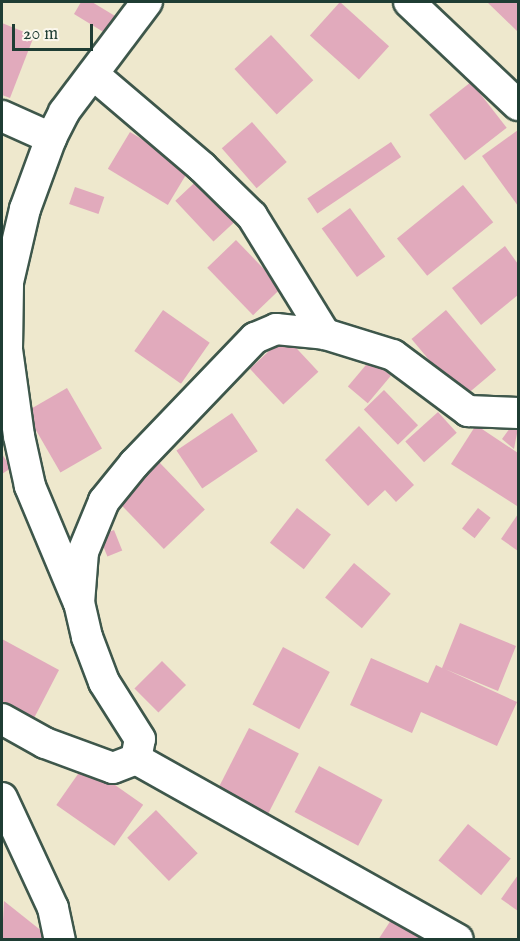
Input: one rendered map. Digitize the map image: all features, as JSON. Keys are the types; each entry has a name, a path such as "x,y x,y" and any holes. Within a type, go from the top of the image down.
{"street":[{"path":"136,759 140,739 94,663 79,603 30,486 7,350 8,282 25,209 51,138 64,112 147,2"},
{"path":"409,2 519,105"},
{"path":"94,75 202,167 252,216 325,334"},
{"path":"2,116 51,138"},
{"path":"79,603 83,552 104,501 158,435 255,338 276,329 325,334 393,355 468,411 519,414"},
{"path":"2,719 45,743 113,768 136,759"},
{"path":"136,759 458,939"},
{"path":"2,798 53,908 60,939"}],"building":[{"path":"81,2 92,2 120,19 110,36 74,14"},
{"path":"340,2 389,46 359,80 310,35"},
{"path":"487,2 518,2 518,32"},
{"path":"2,23 34,36 10,98 2,95"},
{"path":"271,35 313,80 277,114 234,69"},
{"path":"471,82 507,128 465,160 429,115"},
{"path":"252,122 287,162 257,188 222,148"},
{"path":"518,130 518,206 482,156"},
{"path":"130,132 190,168 168,205 108,169"},
{"path":"391,142 401,157 317,213 307,198"},
{"path":"206,172 244,213 213,242 175,201"},
{"path":"463,185 493,222 427,276 397,238"},
{"path":"75,187 104,197 98,214 69,204"},
{"path":"350,208 385,257 357,277 322,229"},
{"path":"236,240 282,287 253,315 207,268"},
{"path":"505,246 518,264 518,295 481,325 452,288"},
{"path":"163,310 210,343 181,384 134,351"},
{"path":"446,310 496,370 462,399 412,339"},
{"path":"285,336 318,372 283,405 250,369"},
{"path":"371,359 391,376 368,403 348,387"},
{"path":"67,388 102,449 60,473 25,412"},
{"path":"384,390 418,425 398,445 364,409"},
{"path":"438,412 457,433 424,462 405,441"},
{"path":"232,413 258,451 202,489 176,450"},
{"path":"513,424 518,428 514,449 502,439"},
{"path":"476,425 518,453 517,506 451,464"},
{"path":"359,426 414,485 396,502 385,490 368,506 325,460"},
{"path":"2,454 11,468 2,474"},
{"path":"159,462 205,509 164,549 118,502"},
{"path":"297,508 331,534 304,569 270,543"},
{"path":"478,508 491,518 475,538 462,528"},
{"path":"518,514 518,551 501,539"},
{"path":"114,530 122,550 107,556 99,536"},
{"path":"354,563 391,594 362,628 325,597"},
{"path":"460,623 516,646 498,691 445,669 517,702 497,746 421,712 412,733 350,705 371,658 428,683 436,665 442,668"},
{"path":"2,639 59,670 32,722 2,706"},
{"path":"283,647 330,672 299,729 252,704"},
{"path":"162,661 186,685 158,713 134,689"},
{"path":"249,728 299,753 265,820 215,795"},
{"path":"85,764 143,805 114,846 56,805"},
{"path":"319,766 383,800 358,846 295,812"},
{"path":"156,810 198,853 169,881 127,838"},
{"path":"468,824 511,859 481,895 438,861"},
{"path":"518,875 518,911 501,899"},
{"path":"4,901 53,940 2,940"},
{"path":"393,917 427,940 378,940"}]}
